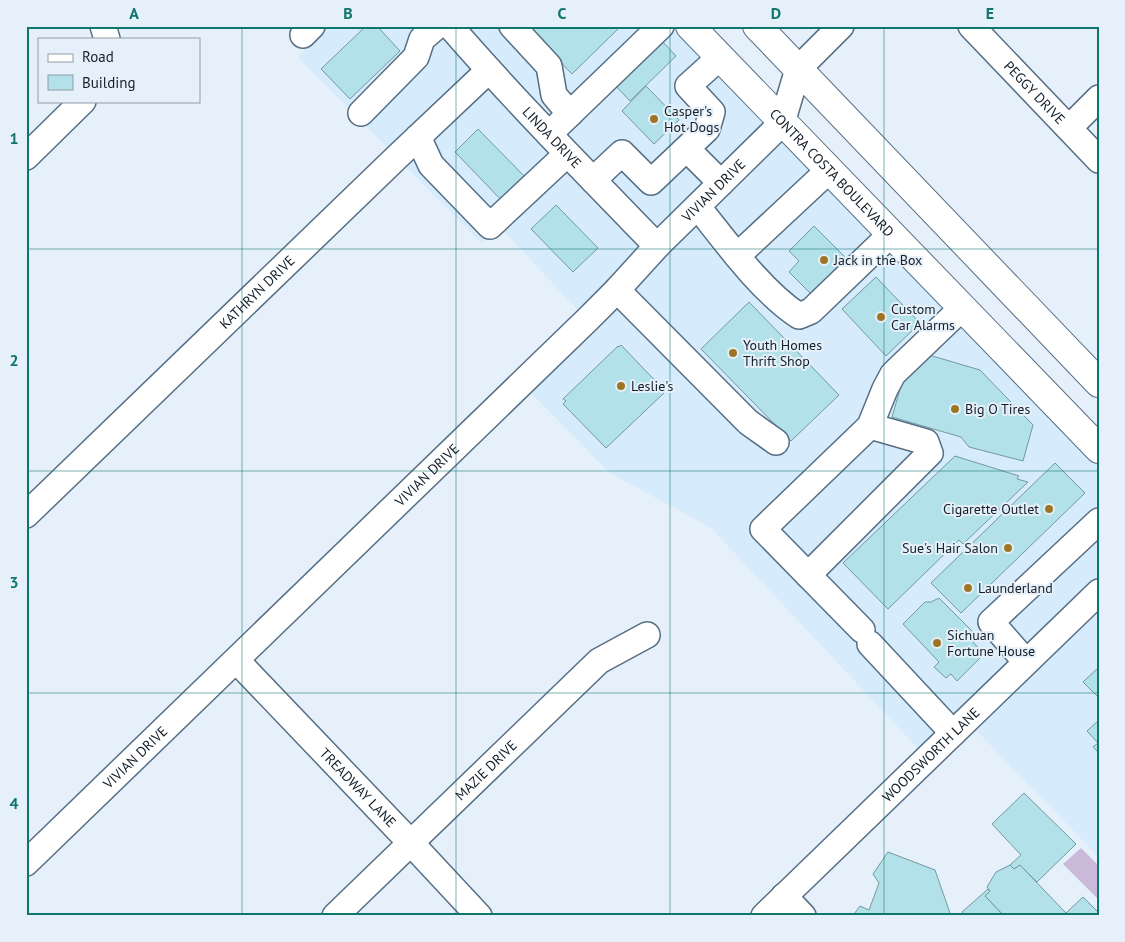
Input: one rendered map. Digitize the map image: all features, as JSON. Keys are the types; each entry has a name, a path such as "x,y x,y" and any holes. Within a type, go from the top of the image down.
{"main road":[{"name":"CONTRA COSTA BOULEVARD","path":"690,26 828,171 1099,449"},
{"path":"757,26 1099,383"}],"street":[{"path":"103,26 107,38"},
{"path":"361,112 416,57 422,39 437,26"},
{"name":"LINDA DRIVE","path":"450,26 567,154 657,246"},
{"path":"512,26 549,66 554,96 570,114"},
{"path":"549,134 661,26"},
{"path":"798,69 841,26"},
{"name":"PEGGY DRIVE","path":"971,26 1099,160"},
{"path":"593,180 622,153 651,182 687,149 707,129 712,112 688,86 720,57"},
{"name":"VIVIAN DRIVE","path":"26,863 617,290 657,246 782,123 798,69"},
{"name":"KATHRYN DRIVE","path":"26,515 489,70"},
{"path":"1068,128 1099,98"},
{"path":"26,157 82,102"},
{"path":"418,137 431,165 490,226 567,154"},
{"path":"687,149 721,183"},
{"path":"738,256 828,171"},
{"path":"698,207 738,256 784,306 799,316 810,311 890,235"},
{"path":"617,290 748,422 776,442"},
{"path":"953,733 866,637 763,529 870,426 893,374 962,308"},
{"path":"808,575 930,453 926,442 870,426"},
{"path":"1026,662 992,622 1095,532"},
{"name":"WOODSWORTH LANE","path":"764,916 1099,592"},
{"name":"MAZIE DRIVE","path":"335,916 599,661 647,636"},
{"name":"TREADWAY LANE","path":"236,661 479,916"},
{"path":"784,896 803,916"}],"shaded area":[{"path":"287,26 690,26 1099,449 1099,857 966,720 927,758 711,528 610,473 521,383 587,320 500,227 481,243 298,57 307,47"},
{"path":"1081,848 1099,866 1099,900 1063,864"}],"building":[{"path":"366,26 377,26 400,51 350,99 321,69"},
{"path":"526,26 621,26 572,74"},
{"path":"660,39 676,56 630,101 613,83"},
{"path":"646,86 679,120 654,144 622,111"},
{"path":"478,129 531,183 507,206 455,152"},
{"path":"556,205 598,248 573,272 531,229"},
{"path":"814,226 855,267 819,302 789,272 799,261 789,251"},
{"path":"876,277 920,323 886,356 842,309"},
{"path":"749,302 839,395 791,441 701,349"},
{"path":"621,345 664,390 662,392 664,393 606,448 563,404 566,401 563,399"},
{"path":"929,355 980,370 1033,425 1023,461 969,447 961,437 892,417 903,379"},
{"path":"955,456 1019,476 1017,479 1028,482 963,544 959,540 888,609 843,563"},
{"path":"1055,463 1085,493 961,613 931,583"},
{"path":"939,598 978,637 973,642 984,654 957,681 951,674 946,678 934,667 939,662 903,624 925,602 931,602"},
{"path":"1099,667 1099,698 1083,682"},
{"path":"1099,720 1099,753 1093,747 1098,743 1087,731"},
{"path":"1024,793 1076,844 1037,882 1020,865 1014,869 1010,865 1021,855 992,824"},
{"path":"888,852 935,870 951,916 855,916 854,914 860,906 869,910 879,883 873,874"},
{"path":"1010,865 1014,869 1020,865 1066,913 1083,897 1099,913 1099,916 1004,916 985,896 990,891 987,887 996,872"},
{"path":"988,889 990,891 985,896 1003,915 966,916 962,912"}],"place":[{"name":"Casper's Hot Dogs","path":"654,119"},
{"name":"Jack in the Box","path":"824,260"},
{"name":"Custom Car Alarms","path":"881,317"},
{"name":"Youth Homes Thrift Shop","path":"733,353"},
{"name":"Leslie's","path":"621,386"},
{"name":"Big O Tires","path":"955,409"},
{"name":"Cigarette Outlet","path":"1049,509"},
{"name":"Sue's Hair Salon","path":"1008,548"},
{"name":"Launderland","path":"968,588"},
{"name":"Sichuan Fortune House","path":"937,643"}]}
